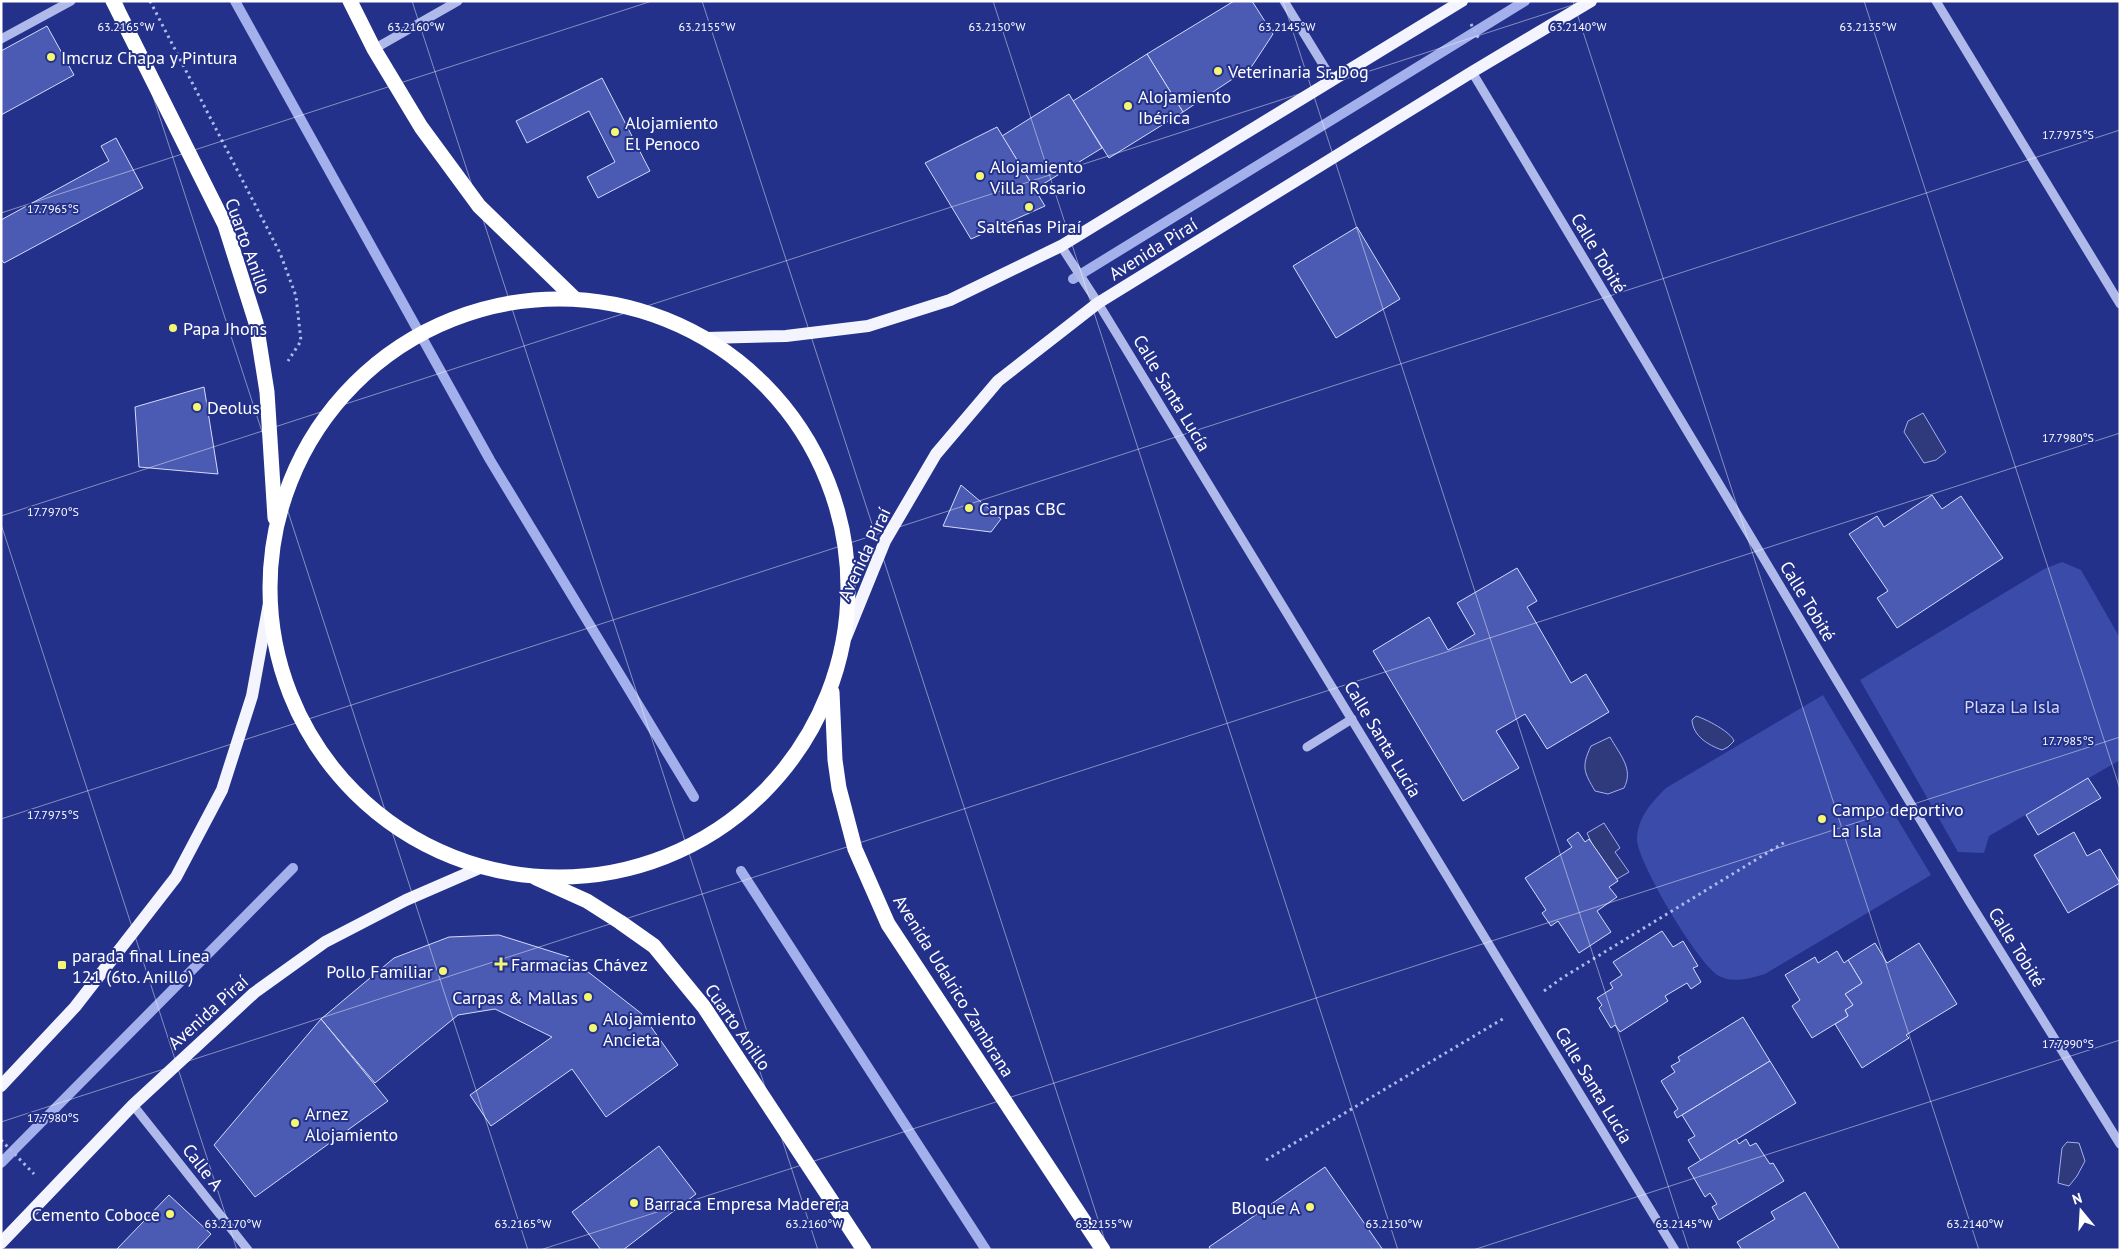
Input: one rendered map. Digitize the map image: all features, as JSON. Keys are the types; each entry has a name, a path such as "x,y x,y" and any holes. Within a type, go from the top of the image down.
{"highway":[{"name":"Cuarto Anillo","path":"113,1 225,225 256,323 267,392 276,525"},
{"path":"350,1 374,49 421,127 479,206 574,298"},
{"path":"574,298 642,310 706,338 762,380 806,435 836,498 849,567 846,636 832,690 810,735 769,788 717,830 658,859 596,875 533,876 482,867 426,845 375,812 332,769 300,719 278,663 269,603 276,525 294,470 323,420 362,376 419,335 492,306 574,298"},
{"name":"Avenida Udalrico Zambrana","path":"832,690 835,760 839,788 855,849 888,924 1103,1250"},
{"name":"Cuarto Anillo","path":"533,876 587,901 654,946 704,1007 864,1250"}],"main road":[{"path":"706,338 786,336 868,326 950,300 1064,250 1462,1"},
{"name":"Avenida Piraí","path":"846,636 886,541 936,454 998,381 1095,298 1590,1"},
{"path":"1,1086 75,1007 176,877 225,780 252,696 269,603"},
{"name":"Avenida Piraí","path":"1,1242 133,1105 254,993 325,942 406,900 482,867"}],"street":[{"path":"1,39 70,1"},
{"path":"374,49 458,1"},
{"path":"1284,1 1333,81"},
{"path":"1936,1 2120,304"},
{"name":"Calle Tobité","path":"1472,72 1969,901 2120,1144"},
{"name":"Calle Santa Lucía","path":"1064,250 1675,1250"},
{"path":"1307,747 1352,719"},
{"name":"Calle A","path":"133,1105 248,1250"}],"path":[{"path":"1470,22 1482,47"},
{"path":"1,1140 27,1167"}],"green space":[{"name":"Plaza La Isla","path":"2062,562 2081,570 2120,638 2120,760 1989,836 1984,853 1958,852 1860,680 2044,569"},
{"path":"1823,695 1931,875 1765,974 1738,980 1726,979 1712,970 1699,955 1685,936 1658,890 1640,851 1637,839 1640,824 1650,805 1666,788"}],"shaded area":[{"path":"1923,413 1946,452 1936,460 1924,463 1904,432 1908,421"},
{"path":"1696,716 1723,730 1734,741 1722,750 1707,743 1695,731 1692,720"},
{"path":"1610,737 1625,762 1627,781 1624,788 1608,794 1595,791 1586,774 1585,764 1591,746"},
{"path":"1604,823 1620,848 1615,852 1629,872 1617,879 1592,844 1587,833"},
{"path":"2067,1142 2079,1143 2085,1161 2069,1186 2058,1183 2062,1148"}],"building":[{"path":"1234,1 1252,1 1273,34 1252,66 1183,112 1147,54"},
{"path":"47,26 74,75 1,115 1,51"},
{"name":"Alojamiento Ibérica","path":"1147,54 1183,112 1109,158 1073,101"},
{"name":"Alojamiento El Penoco","path":"602,78 650,171 598,198 587,177 615,162 589,111 527,143 516,121"},
{"path":"1069,94 1102,148 1035,189 1002,136"},
{"name":"Alojamiento Villa Rosario","path":"997,127 1045,206 971,239 925,163"},
{"path":"116,138 143,188 4,263 1,259 1,220 109,161 101,146"},
{"path":"1357,227 1400,299 1336,338 1293,266"},
{"path":"204,387 218,474 139,467 135,407"},
{"name":"Carpas CBC","path":"961,485 1001,519 991,532 943,526"},
{"path":"1932,495 1942,509 1961,496 2003,558 1897,628 1877,598 1888,591 1849,534 1877,516 1884,527"},
{"path":"1517,568 1537,601 1527,607 1571,683 1586,674 1609,712 1547,749 1525,714 1496,731 1519,768 1463,801 1373,651 1429,617 1448,650 1475,634 1457,603"},
{"path":"2088,778 2101,798 2038,835 2026,815"},
{"path":"1578,832 1585,842 1589,839 1618,881 1609,887 1617,897 1597,911 1611,932 1579,953 1558,921 1551,926 1542,913 1546,910 1525,878 1572,847 1567,840"},
{"path":"2074,832 2087,856 2100,849 2120,883 2068,913 2034,855"},
{"path":"1662,931 1673,947 1683,941 1698,966 1693,968 1701,982 1691,989 1687,983 1665,996 1668,1001 1620,1032 1615,1025 1611,1028 1599,1008 1602,1005 1597,998 1613,988 1610,983 1622,975 1613,962"},
{"name":"Alojamiento Ancieta","path":"499,935 569,957 642,1014 678,1065 606,1117 572,1069 491,1126 470,1095 552,1037 495,1009 458,1015 375,1083 321,1019 394,958 449,937"},
{"path":"1875,943 1887,963 1919,943 1957,1004 1906,1035 1909,1038 1862,1068 1835,1024 1848,1016 1845,1010 1853,1005 1845,994 1862,983 1848,960"},
{"path":"1837,951 1844,963 1848,960 1862,983 1845,994 1853,1005 1845,1010 1848,1016 1812,1038 1792,1006 1800,1000 1785,975 1815,957 1818,963"},
{"path":"1743,1017 1770,1061 1677,1118 1674,1112 1678,1109 1661,1081 1675,1072 1671,1066 1680,1061 1678,1057"},
{"name":"Arnez Alojamiento","path":"321,1019 388,1101 255,1197 214,1145"},
{"path":"1770,1061 1796,1103 1701,1161 1688,1140 1695,1136 1682,1115"},
{"path":"1736,1139 1739,1144 1746,1139 1750,1146 1756,1143 1770,1164 1773,1163 1784,1181 1719,1220 1712,1207 1717,1204 1710,1193 1705,1197 1688,1168"},
{"name":"Barraca Empresa Maderera","path":"659,1146 696,1194 623,1250 601,1250 572,1212"},
{"name":"Bloque A","path":"1325,1167 1383,1250 1211,1250 1209,1247"},
{"path":"1805,1192 1840,1250 1742,1250 1737,1242 1775,1219 1771,1212"},
{"name":"Cemento Coboce","path":"169,1195 211,1234 196,1250 116,1250"}],"waterway":[{"path":"235,1 490,460 694,797"},
{"path":"1073,279 1525,1"},
{"path":"1,1163 293,868"},
{"path":"741,871 986,1250"}],"place":[{"name":"Imcruz Chapa y Pintura","path":"51,57"},
{"name":"Veterinaria Sr. Dog","path":"1218,71"},
{"name":"Alojamiento Ibérica","path":"1128,106"},
{"name":"Alojamiento El Penoco","path":"615,132"},
{"name":"Alojamiento Villa Rosario","path":"980,176"},
{"name":"Salteñas Piraí","path":"1029,207"},
{"name":"Papa Jhons","path":"173,328"},
{"name":"Deolus","path":"197,407"},
{"name":"Carpas CBC","path":"969,508"},
{"name":"Campo deportivo La Isla","path":"1822,819"},
{"name":"Farmacias Chávez","path":"501,964"},
{"name":"parada final Línea 121 (6to. Anillo)","path":"62,965"},
{"name":"Pollo Familiar","path":"443,971"},
{"name":"Carpas & Mallas","path":"588,997"},
{"name":"Alojamiento Ancieta","path":"593,1028"},
{"name":"Arnez Alojamiento","path":"295,1123"},
{"name":"Barraca Empresa Maderera","path":"634,1203"},
{"name":"Bloque A","path":"1310,1207"},
{"name":"Cemento Coboce","path":"170,1214"}]}
